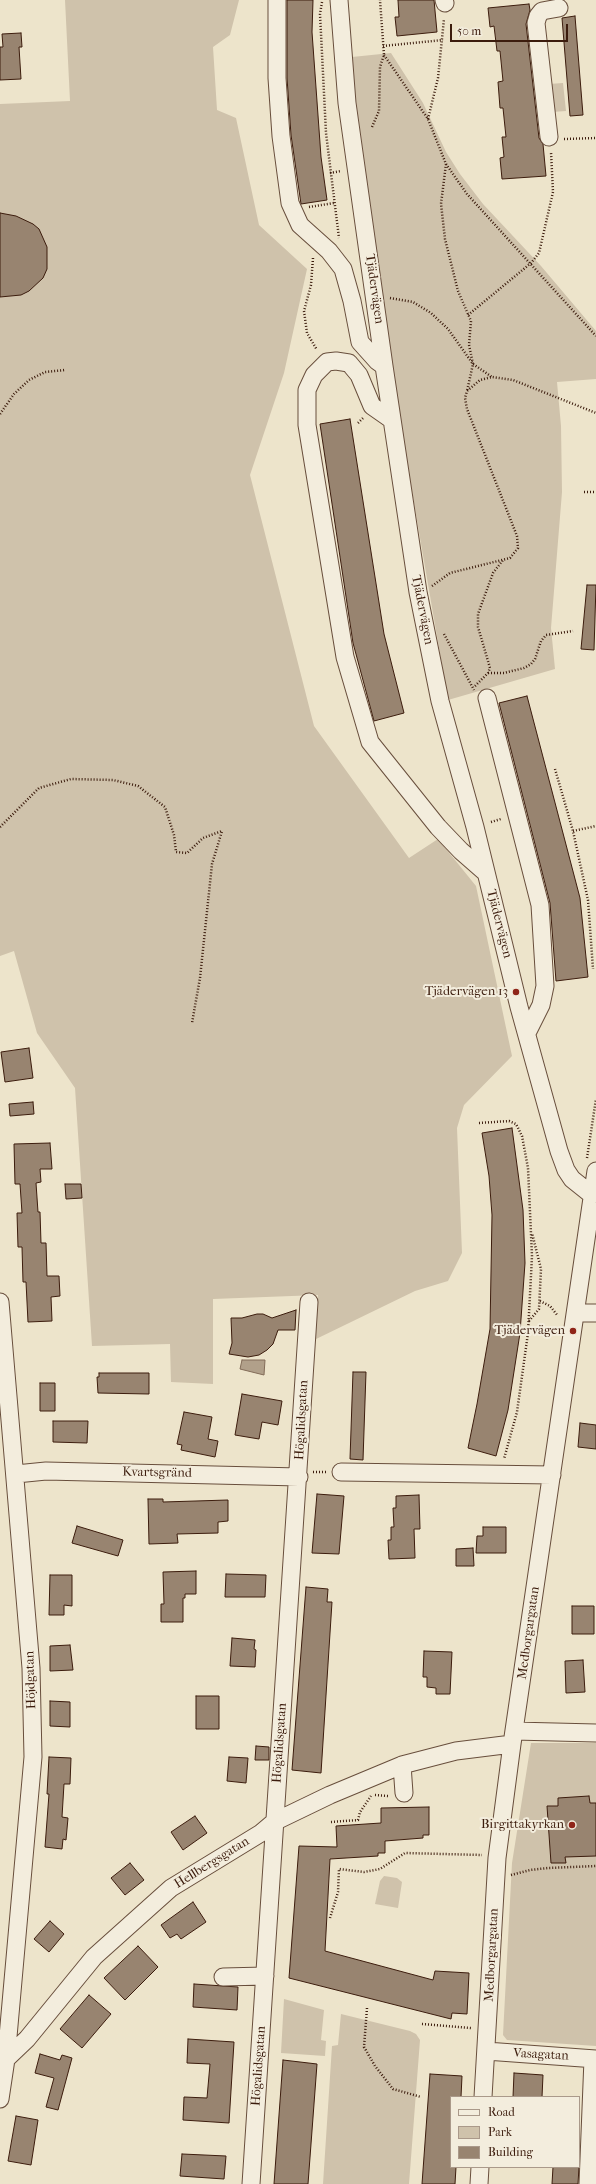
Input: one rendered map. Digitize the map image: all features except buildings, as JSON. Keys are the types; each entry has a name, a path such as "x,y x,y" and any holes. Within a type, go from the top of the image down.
{"street":[{"path":"277,0 277,78 280,129 287,184 293,209 300,225 329,251 343,269 352,301 360,342 377,361 384,366"},
{"name":"Tjädervägen","path":"339,0 347,103 384,366 418,592 440,700 475,827 485,872 527,1033 566,1170 572,1180 592,1195"},
{"path":"549,137 536,23 538,16 542,11 559,8"},
{"path":"392,420 372,406 359,376 349,363 336,361 327,362 314,375 307,390 307,425 345,657 359,709 370,742 438,827 461,851 485,872"},
{"path":"480,693 517,814 540,905 545,986 541,1005 527,1033"},
{"name":"Medborgargatan","path":"483,2096 497,1858 513,1738 552,1475 569,1317 592,1195 592,1165"},
{"name":"Höjdgatan","path":"0,1302 7,1398 16,1474 31,1668 33,1757 6,2059"},
{"name":"Högalidsgatan","path":"251,2184 298,1477 308,1302"},
{"path":"569,1317 596,1313"},
{"name":"Kvartsgränd","path":"16,1474 46,1471 298,1477"},
{"path":"341,1472 501,1473 552,1475"},
{"name":"Hellbergsgatan","path":"6,2059 27,2039 94,1957 171,1888 261,1833 274,1822 337,1792 402,1765 513,1738 596,1733"},
{"path":"402,1765 404,1793"},
{"path":"223,1977 265,1976"},
{"name":"Vasagatan","path":"486,2051 552,2054 594,2059"},
{"path":"0,2099 1,2082 6,2059"},
{"path":"588,2184 594,2059"},
{"path":"479,2184 480,2168"}],"path":[{"path":"322,0 320,14 323,90 330,173 340,248 339,264"},
{"path":"372,127 379,111 380,67 384,55 380,0"},
{"path":"428,119 438,78 443,40 444,2"},
{"path":"383,46 443,40"},
{"path":"384,55 428,119 446,164 467,194 596,336"},
{"path":"468,315 531,263 539,253 552,198 549,137"},
{"path":"566,139 596,138"},
{"path":"418,592 427,590 450,573 510,558 518,548 517,536 467,410 465,398 474,364 469,345 471,321 458,291 445,239 441,204 446,164"},
{"path":"330,173 346,170"},
{"path":"293,209 334,203"},
{"path":"311,261 311,285 304,312 307,333 314,347 327,362"},
{"path":"375,296 413,302 431,313 448,329 474,364 492,377"},
{"path":"0,414 14,394 29,380 45,372 64,370"},
{"path":"467,391 480,380 492,377 513,380 596,413"},
{"path":"584,492 596,492"},
{"path":"480,693 476,683 488,673 490,668 478,627 478,614 493,573 504,560"},
{"path":"488,673 504,673 524,668 531,664 535,659 541,641 546,635 573,631"},
{"path":"443,632 480,693"},
{"path":"555,769 573,831 588,900 593,969"},
{"path":"0,827 39,788 71,779 113,780 138,786 165,808 174,835 176,852 187,853 203,838 222,831 212,864 200,978 192,1023"},
{"path":"475,827 517,814"},
{"path":"573,831 596,826"},
{"path":"592,1165 596,1099"},
{"path":"479,1123 509,1121 516,1124 520,1129 528,1168 532,1256 529,1321 517,1412 501,1473"},
{"path":"529,1321 538,1312 540,1301 541,1265 530,1228"},
{"path":"540,1301 569,1317"},
{"path":"331,1822 358,1820 360,1812 371,1796 397,1795 404,1793"},
{"path":"330,1918 338,1892 339,1869 364,1872 380,1869 405,1853 487,1855"},
{"path":"508,1876 530,1870 596,1866"},
{"path":"367,2008 364,2047 375,2066 393,2088 421,2097"},
{"path":"422,2024 476,2028"}],"green space":[{"path":"65,0 239,0 230,35 213,47 217,110 236,118 259,225 307,269 284,373 250,475 314,726 409,858 438,839 476,886 512,1056 464,1105 457,1128 462,1253 448,1281 415,1291 314,1340 318,1295 213,1299 213,1384 171,1382 170,1344 92,1346 75,1088 37,1033 14,951 0,956 0,104 70,101"},
{"path":"391,53 423,103 446,152 460,174 483,204 541,266 596,331 596,379 557,382 561,426 562,492 551,628 555,669 448,700 400,422 355,94 352,57"},
{"path":"563,83 566,111 552,112 549,84"},
{"path":"531,1743 596,1743 596,2046 507,2040 503,2035 512,1863"},
{"path":"384,1876 397,1878 402,1882 398,1908 375,1904 380,1881"},
{"path":"284,1999 324,2010 321,2040 326,2041 325,2056 281,2053"},
{"path":"341,2014 410,2031 416,2034 420,2040 409,2184 323,2184 332,2046 338,2045"}],"shaded area":[{"path":"242,1360 265,1360 264,1375 240,1369"}],"place":[{"name":"Tjädervägen 13","path":"516,992"},
{"name":"Tjädervägen","path":"573,1331"},
{"name":"Birgittakyrkan","path":"572,1825"}]}
